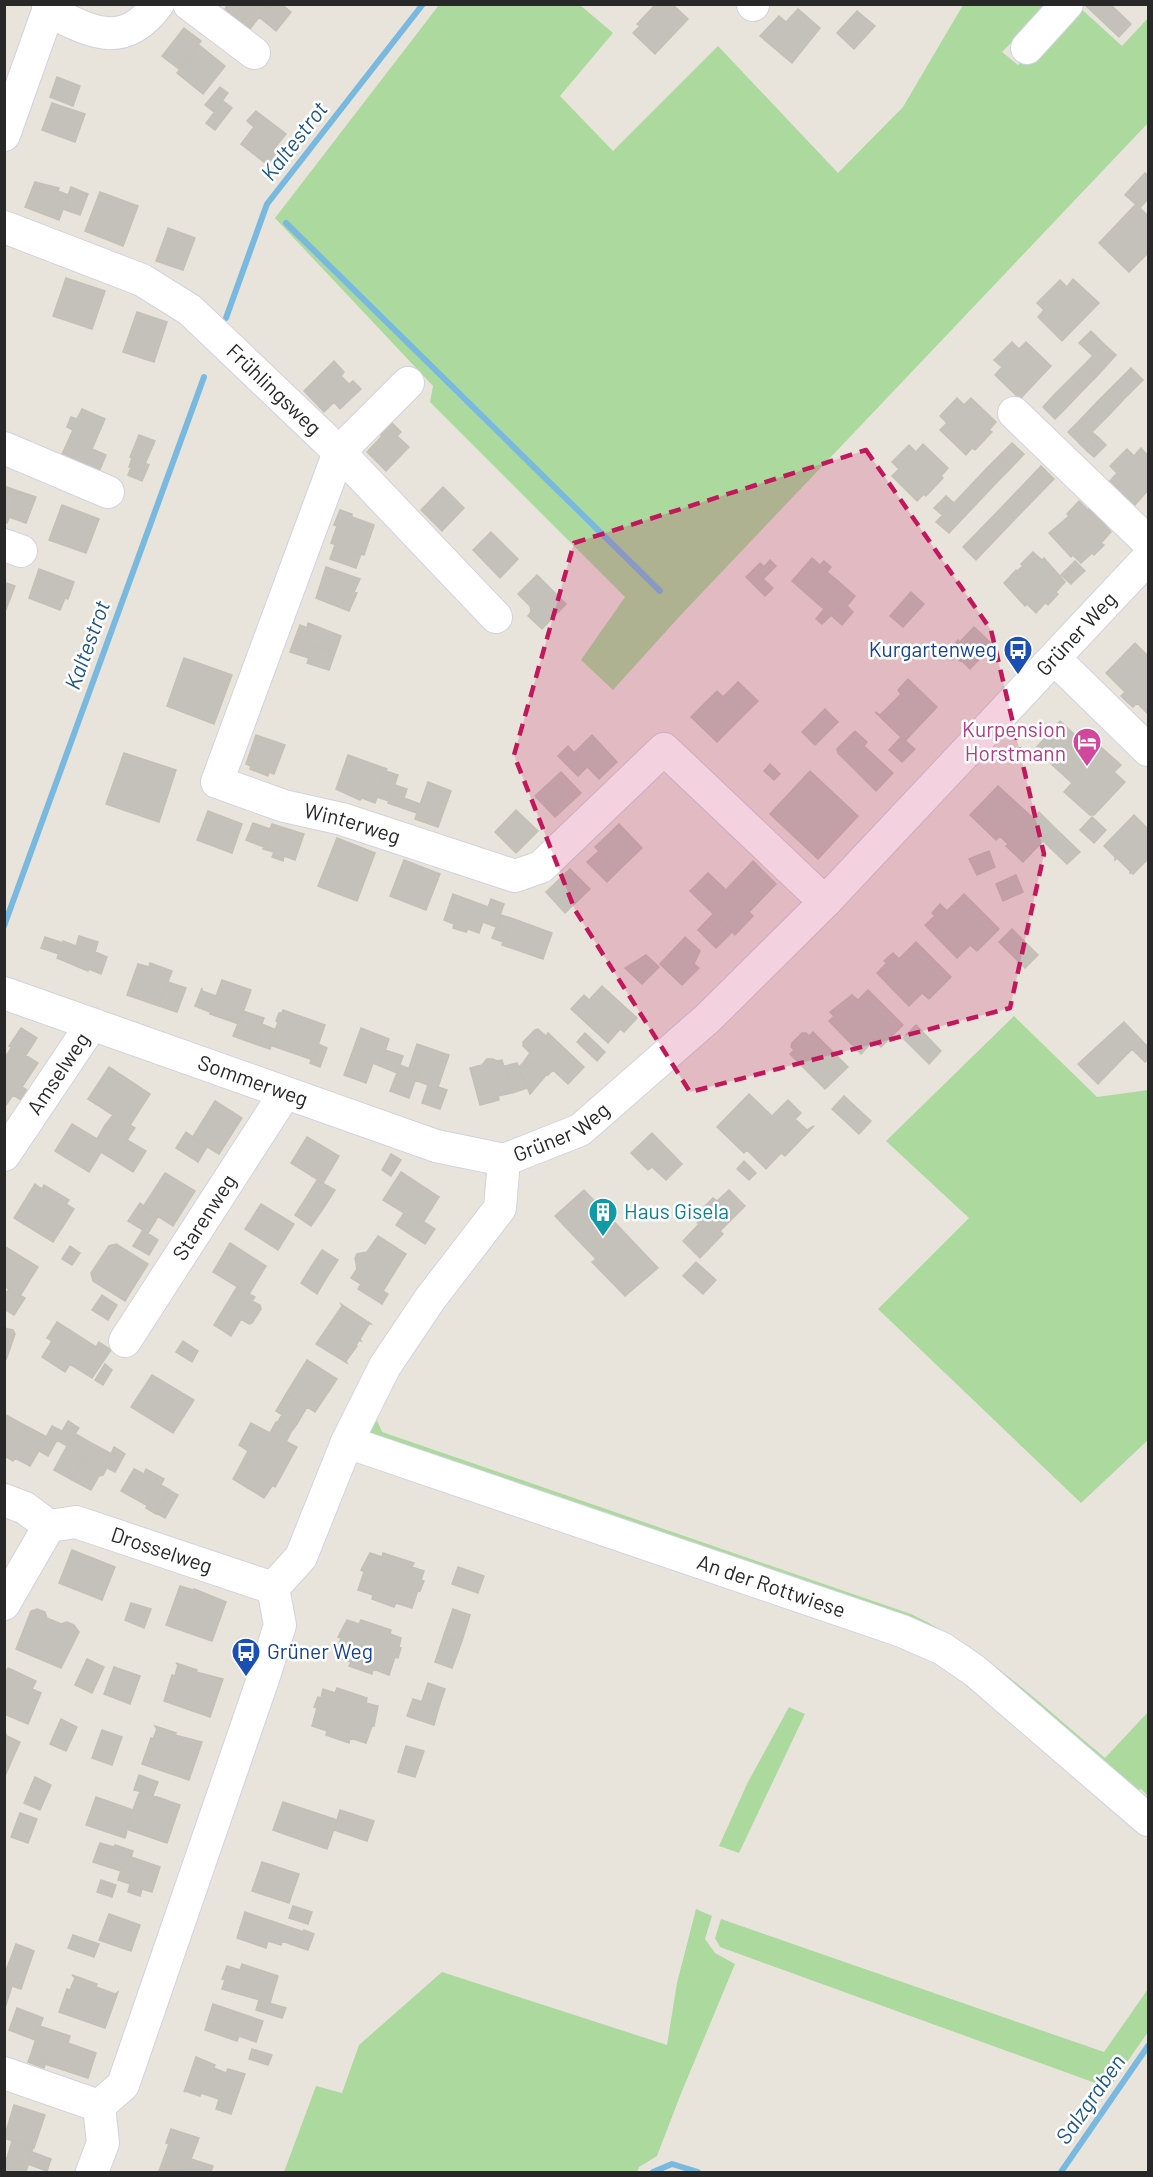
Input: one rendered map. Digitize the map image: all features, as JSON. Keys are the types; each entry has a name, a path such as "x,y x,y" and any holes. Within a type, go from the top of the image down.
{"street":[{"path":"4,135 48,8 79,26 100,33 124,34 149,17 158,4"},
{"path":"189,4 254,53"},
{"path":"1027,48 1067,4"},
{"name":"Frühlingsweg","path":"4,227 142,280 190,310 339,452 496,617"},
{"name":"Winterweg","path":"408,382 339,452 217,782 284,806 342,819 515,876 541,867 664,749 825,902"},
{"path":"1014,413 1149,542"},
{"path":"4,448 108,492"},
{"name":"Grüner Weg","path":"273,1588 301,1557 347,1442 385,1366 430,1299 500,1208 504,1160 580,1130 708,1018 825,902 1149,558"},
{"path":"1055,659 1149,750"},
{"name":"Sommerweg","path":"4,993 436,1146 504,1160"},
{"name":"Amselweg","path":"4,1155 92,1024"},
{"name":"Starenweg","path":"126,1341 285,1093"},
{"name":"An der Rottwiese","path":"347,1442 902,1631 942,1649 975,1671 1143,1805"},
{"path":"4,1500 25,1508 49,1526 4,1604"},
{"name":"Drosselweg","path":"49,1526 76,1522 273,1588"},
{"path":"99,2106 123,2085 264,1676 280,1626 273,1588"},
{"path":"4,2073 99,2106"},
{"path":"92,2172 103,2143 99,2106"}],"highlighted area":[{"path":"866,450 991,630 1044,854 1010,1008 690,1092 575,910 514,755 574,543"}],"green space":[{"path":"439,5 580,5 613,33 560,96 613,151 718,46 838,173 903,107 963,5 1048,5 1002,52 1018,65 1077,5 1122,46 1148,18 1148,123 679,617 613,690 581,660 625,597 430,402 433,386 275,218"},
{"path":"1014,1016 1097,1097 1148,1090 1148,1440 1081,1503 878,1309 969,1218 886,1141"},
{"path":"376,1418 382,1432 911,1614 938,1628 988,1661 1105,1758 1148,1712 1148,1796 1141,1789 1135,1792 982,1667 370,1433 369,1428"},
{"path":"789,1707 805,1714 739,1853 719,1846 747,1784"},
{"path":"696,1909 712,1916 705,1939 715,1953 735,1964 657,2156 639,2167 637,2172 284,2172 316,2086 342,2093 359,2045 442,1972 667,2045 677,1983"},
{"path":"721,1919 1104,2052 1148,1989 1148,2032 1109,2088 720,1947 715,1938"}],"building":[{"path":"228,4 264,4 267,7 250,29 225,9"},
{"path":"269,4 281,4 291,12 276,31 259,17"},
{"path":"656,4 660,7 662,4 672,4 688,19 655,54 633,33 640,26 637,24"},
{"path":"1084,4 1110,4 1131,24 1119,37"},
{"path":"798,9 820,28 792,63 760,36 779,16 786,22"},
{"path":"857,11 875,26 854,49 837,33"},
{"path":"184,28 201,41 179,69 162,56"},
{"path":"199,45 225,66 203,94 177,73"},
{"path":"57,77 80,86 73,106 50,97"},
{"path":"220,87 228,93 214,112 205,105"},
{"path":"223,101 232,108 215,130 206,123"},
{"path":"52,103 85,114 75,142 42,130"},
{"path":"256,111 286,134 274,149 279,153 269,166 241,144 254,127 247,121"},
{"path":"1145,173 1148,177 1146,201 1132,187"},
{"path":"35,182 59,188 58,191 68,195 59,220 25,207"},
{"path":"71,187 88,194 80,215 63,209"},
{"path":"1132,187 1146,201 1140,208 1125,195"},
{"path":"100,192 138,206 123,246 85,231"},
{"path":"1136,204 1148,216 1148,253 1129,272 1099,243"},
{"path":"168,228 195,238 183,270 156,261"},
{"path":"66,278 105,291 92,329 53,316"},
{"path":"1073,279 1099,303 1062,341 1038,317 1044,310 1037,303 1060,280 1067,287"},
{"path":"137,312 167,322 154,362 123,352"},
{"path":"1091,331 1104,344 1093,356 1079,343"},
{"path":"1012,342 1019,349 1026,342 1051,366 1020,399 995,375 1002,367 994,360"},
{"path":"1104,344 1116,355 1097,376 1085,364"},
{"path":"334,361 344,372 341,376 349,384 353,381 361,389 340,409 334,402 324,412 304,391"},
{"path":"1085,364 1097,376 1085,388 1073,376"},
{"path":"1131,368 1143,380 1123,400 1111,388"},
{"path":"1073,376 1085,388 1066,408 1053,396"},
{"path":"1111,388 1123,400 1110,414 1097,402"},
{"path":"1053,396 1066,408 1055,419 1043,407"},
{"path":"957,398 964,405 971,398 996,422 989,430 992,432 975,450 972,448 966,455 940,430 947,423 940,416"},
{"path":"1097,402 1110,414 1091,433 1079,421"},
{"path":"82,409 105,419 92,449 106,455 99,472 58,463 73,430 67,427 71,417 77,419"},
{"path":"390,421 401,432 397,436 409,447 386,471 367,452 382,436 378,433"},
{"path":"1079,421 1091,433 1080,444 1068,432"},
{"path":"1092,432 1099,438 1087,451 1080,444"},
{"path":"139,435 155,441 145,464 130,457"},
{"path":"1099,438 1106,445 1094,457 1087,451"},
{"path":"1012,443 1024,454 1011,468 999,456"},
{"path":"923,444 948,468 941,476 943,478 926,496 924,494 917,501 892,476 899,469 892,462 909,445 916,452"},
{"path":"1141,448 1148,456 1148,490 1135,505 1110,481 1117,473 1110,466 1127,449 1134,456"},
{"path":"999,456 1011,468 999,480 987,468"},
{"path":"132,458 149,465 145,474 129,467"},
{"path":"1041,466 1054,479 1015,519 1002,507"},
{"path":"131,467 145,474 142,481 128,475"},
{"path":"987,468 999,480 949,533 936,522"},
{"path":"4,486 18,491 7,523 4,522"},
{"path":"443,487 464,508 442,531 421,510"},
{"path":"18,491 36,497 26,523 9,517"},
{"path":"946,496 954,503 942,515 934,508"},
{"path":"1079,501 1088,510 1090,508 1111,532 1101,543 1104,545 1081,563 1073,555 1071,557 1049,533 1069,516 1067,514"},
{"path":"62,505 99,519 86,553 49,540"},
{"path":"1002,507 1015,519 976,560 963,547"},
{"path":"340,510 374,525 364,555 331,543 337,526 334,525"},
{"path":"491,532 518,559 500,578 473,550"},
{"path":"335,545 361,554 356,568 330,559"},
{"path":"1033,552 1042,560 1044,558 1065,582 1048,605 1045,603 1036,613 1027,604 1025,606 1004,583 1023,566 1021,564"},
{"path":"812,558 820,565 824,561 831,567 827,572 838,581 818,604 792,581"},
{"path":"770,560 776,566 763,579 773,588 765,596 746,577 760,563 764,567"},
{"path":"1075,561 1085,571 1078,577 1068,568"},
{"path":"326,567 360,579 349,611 316,598"},
{"path":"1068,568 1078,577 1071,584 1061,575"},
{"path":"39,569 74,582 68,599 65,598 60,610 29,598"},
{"path":"537,575 566,604 542,629 528,616 531,612 530,606 518,594"},
{"path":"838,581 855,596 847,606 844,603 822,624 816,619 824,609 818,604"},
{"path":"6,583 15,586 5,612 4,588"},
{"path":"911,592 924,604 903,627 890,616"},
{"path":"844,603 853,612 842,625 832,616"},
{"path":"308,623 341,636 335,653 295,638 300,625 307,628"},
{"path":"974,627 993,645 970,669 961,660 955,657 952,660 945,654"},
{"path":"295,638 335,653 329,670 307,663 309,658 290,652"},
{"path":"1135,643 1148,656 1148,714 1137,703 1133,707 1126,701 1121,696 1125,692 1106,673"},
{"path":"184,658 232,675 214,724 167,706"},
{"path":"908,679 937,707 905,741 875,712 880,715 901,694 898,690"},
{"path":"738,682 758,701 717,742 691,717 717,691 723,697"},
{"path":"825,709 838,722 815,745 802,732"},
{"name":"Kurpension Horstmann","path":"1060,721 1088,747 1094,741 1121,765 1114,772 1125,782 1094,815 1090,815 1064,792 1072,783 1035,749"},
{"path":"855,731 867,742 864,746 893,773 876,791 838,753 837,749"},
{"path":"256,735 285,745 274,774 269,772 268,776 250,769 251,766 246,764"},
{"path":"592,735 617,762 599,779 574,753"},
{"path":"901,737 915,749 902,762 889,750"},
{"path":"568,746 587,767 578,776 558,756"},
{"path":"124,753 176,770 159,822 106,804"},
{"path":"348,755 387,769 375,803 362,798 360,800 336,789"},
{"path":"770,764 780,774 774,780 764,771"},
{"path":"386,771 398,775 389,801 377,797"},
{"path":"810,771 858,816 818,859 770,814"},
{"path":"561,772 581,793 555,817 535,796"},
{"path":"428,782 451,791 438,827 415,819"},
{"path":"395,785 407,789 404,798 420,804 417,813 388,803"},
{"path":"998,786 1033,818 1039,812 1055,828 1023,862 1006,846 1008,844 1000,836 996,840 970,815"},
{"path":"516,810 538,831 516,853 495,832"},
{"path":"208,811 242,824 232,853 197,840"},
{"path":"1134,815 1148,829 1148,859 1133,874 1131,872 1130,874 1130,871 1117,858 1115,860 1115,857 1104,846"},
{"path":"1092,817 1106,830 1094,843 1080,830"},
{"path":"253,823 270,829 264,847 246,840"},
{"path":"272,824 304,834 295,860 284,856 283,861 272,857 274,852 263,849"},
{"path":"619,824 642,848 618,871 595,847"},
{"path":"1055,828 1080,852 1067,864 1043,841"},
{"path":"337,838 375,853 357,901 318,886"},
{"path":"599,851 618,871 607,882 587,862"},
{"path":"989,851 995,867 977,875 969,859"},
{"path":"404,860 440,874 426,910 390,896"},
{"path":"753,861 776,884 749,912 753,916 735,935 690,891 708,873 726,890"},
{"path":"570,869 590,889 565,913 546,892"},
{"path":"1016,875 1023,892 1003,901 996,884"},
{"path":"453,894 488,907 479,933 468,929 466,932 453,928 454,924 444,920"},
{"path":"964,894 999,929 977,951 970,945 957,958 925,925 935,916 932,913 940,904 947,911"},
{"path":"491,899 504,904 496,927 483,922"},
{"path":"713,914 732,932 716,948 698,930"},
{"path":"501,915 511,918 503,942 492,938"},
{"path":"511,918 552,933 543,959 502,945"},
{"path":"1012,929 1038,955 1025,968 999,942"},
{"path":"79,936 98,942 95,952 107,957 101,974 57,958 63,941 76,946"},
{"path":"45,937 63,943 59,954 41,948"},
{"path":"685,937 700,951 694,964 699,968 682,985 660,964"},
{"path":"916,942 951,977 929,999 922,993 909,1006 877,973 887,963 884,961 893,953 899,959"},
{"path":"646,955 659,967 642,984 625,968"},
{"path":"150,963 172,971 159,1006 127,995 138,964 149,967"},
{"path":"222,980 251,990 239,1024 195,1006 202,988 202,991 216,996"},
{"path":"168,982 186,988 177,1012 159,1006"},
{"path":"602,986 637,1018 624,1032 620,1029 608,1043 571,1009 584,995 589,1000"},
{"path":"868,990 903,1025 881,1047 874,1040 861,1054 829,1021 834,1016 830,1012 852,995 858,1000"},
{"path":"283,1010 325,1025 313,1060 270,1045 278,1022 276,1021"},
{"path":"243,1011 264,1018 255,1044 233,1036"},
{"path":"1124,1022 1148,1047 1148,1059 1145,1062 1114,1031"},
{"path":"262,1024 276,1030 270,1049 255,1044"},
{"path":"916,1025 941,1051 929,1064 903,1038"},
{"path":"21,1028 37,1038 26,1055 9,1046"},
{"path":"361,1028 389,1039 380,1066 373,1063 366,1083 344,1075"},
{"path":"538,1029 546,1036 548,1033 584,1067 568,1084 553,1070 548,1075 533,1061 527,1067 523,1063 530,1053 523,1046 523,1042"},
{"path":"1114,1031 1132,1049 1098,1084 1078,1064"},
{"path":"813,1032 848,1067 825,1089 790,1054 794,1050 791,1047 792,1043 802,1033 809,1036"},
{"path":"585,1033 605,1052 597,1061 577,1042"},
{"path":"318,1044 327,1048 320,1067 310,1063"},
{"path":"417,1044 449,1055 438,1087 447,1090 440,1109 422,1103 428,1085 415,1080 418,1072 409,1068"},
{"path":"12,1047 38,1063 22,1087 27,1090 21,1100 13,1095 4,1108 4,1059"},
{"path":"385,1050 403,1056 397,1073 380,1066"},
{"path":"487,1059 502,1060 512,1093 498,1096 499,1100 480,1105 470,1068 482,1065"},
{"path":"533,1061 547,1074 530,1094 519,1067 523,1063 527,1067"},
{"path":"517,1063 527,1088 512,1093 505,1066"},
{"path":"400,1065 418,1072 409,1098 390,1091"},
{"path":"109,1067 150,1094 130,1125 135,1128 127,1140 105,1125 113,1115 88,1099"},
{"path":"749,1094 772,1116 788,1100 801,1113 795,1119 807,1130 814,1126 785,1156 781,1153 766,1169 747,1150 744,1153 717,1127"},
{"path":"844,1096 871,1121 859,1134 832,1109"},
{"path":"215,1101 242,1118 219,1154 192,1138"},
{"path":"72,1124 97,1139 105,1125 127,1140 114,1160 101,1152 89,1172 55,1151"},
{"path":"186,1132 207,1147 198,1162 176,1148"},
{"path":"652,1133 682,1164 666,1180 652,1167 648,1170 631,1153"},
{"path":"307,1137 339,1156 323,1183 291,1163"},
{"path":"127,1140 146,1151 133,1172 114,1160"},
{"path":"391,1154 401,1160 391,1176 382,1170"},
{"path":"744,1161 756,1173 749,1180 737,1169"},
{"path":"401,1172 439,1197 422,1224 383,1200"},
{"path":"165,1173 195,1191 173,1226 143,1207"},
{"path":"317,1180 335,1190 323,1209 306,1198"},
{"path":"35,1184 42,1189 44,1185 69,1200 66,1204 74,1209 53,1242 14,1218"},
{"name":"Haus Gisela","path":"584,1190 658,1268 625,1296 592,1262 596,1259 555,1216"},
{"path":"729,1190 745,1206 720,1231 723,1234 700,1258 683,1241 699,1224 696,1221 699,1218 696,1215 713,1198 717,1201"},
{"path":"306,1198 323,1209 311,1226 295,1215"},
{"path":"140,1203 158,1217 148,1233 128,1221"},
{"path":"261,1204 294,1224 278,1250 245,1229"},
{"path":"404,1213 435,1229 425,1244 396,1225"},
{"path":"143,1230 158,1240 149,1255 133,1246"},
{"path":"378,1236 406,1254 383,1291 388,1294 382,1304 358,1289 361,1284 351,1278 357,1269 355,1258 357,1254 367,1252"},
{"path":"230,1243 266,1266 249,1294 213,1272"},
{"path":"116,1244 148,1264 125,1301 93,1281 91,1273 109,1246"},
{"path":"4,1246 38,1267 20,1296 4,1286"},
{"path":"70,1246 80,1253 72,1265 62,1259"},
{"path":"322,1250 338,1260 327,1277 311,1267"},
{"path":"696,1262 716,1280 703,1294 683,1276"},
{"path":"311,1267 327,1277 317,1294 301,1283"},
{"path":"237,1287 255,1297 252,1301 260,1305 261,1309 252,1323 249,1324 241,1319 231,1336 214,1325"},
{"path":"9,1289 25,1298 14,1315 4,1309 4,1296"},
{"path":"102,1295 117,1305 108,1320 92,1310"},
{"path":"341,1304 371,1324 346,1361 347,1363 316,1344 342,1306"},
{"path":"57,1322 96,1347 99,1342 111,1350 92,1378 70,1364 65,1372 42,1357 52,1341 47,1338"},
{"path":"4,1328 13,1330 15,1334 6,1360"},
{"path":"183,1341 198,1351 192,1362 176,1352"},
{"path":"307,1360 337,1379 315,1412 286,1394"},
{"path":"105,1364 112,1370 103,1385 95,1380"},
{"path":"152,1375 194,1400 173,1433 131,1407"},
{"path":"286,1394 307,1407 297,1424 276,1411"},
{"path":"6,1415 26,1426 8,1458 4,1456 4,1418"},
{"path":"282,1415 297,1424 291,1432 277,1423"},
{"path":"68,1421 79,1428 67,1446 57,1440"},
{"path":"276,1422 291,1432 286,1442 270,1433"},
{"path":"251,1423 297,1447 275,1487 239,1468 248,1451 239,1445"},
{"path":"26,1426 47,1437 30,1466 15,1458 13,1461 8,1458"},
{"path":"52,1426 62,1431 48,1456 39,1451"},
{"path":"74,1433 93,1444 72,1480 54,1470"},
{"path":"93,1444 114,1455 91,1490 72,1480"},
{"path":"114,1447 125,1454 115,1472 107,1468 114,1455 111,1454"},
{"path":"239,1468 272,1486 264,1498 233,1479"},
{"path":"134,1469 144,1474 146,1469 164,1479 148,1506 121,1491"},
{"path":"161,1485 170,1490 156,1514 146,1508"},
{"path":"169,1490 178,1495 165,1518 156,1513"},
{"path":"72,1550 115,1567 102,1600 59,1583"},
{"path":"370,1553 382,1557 383,1553 414,1563 412,1567 424,1571 421,1580 424,1581 420,1591 418,1590 412,1608 396,1603 394,1607 372,1599 373,1595 358,1590 364,1572 361,1570"},
{"path":"458,1567 484,1576 478,1593 452,1584"},
{"path":"180,1586 226,1602 212,1641 166,1625"},
{"path":"131,1603 151,1609 144,1628 125,1620"},
{"path":"37,1609 45,1612 47,1618 61,1624 67,1622 74,1625 79,1632 61,1668 16,1649 31,1611"},
{"path":"453,1609 470,1615 462,1641 444,1635"},
{"path":"347,1620 359,1624 361,1620 391,1630 390,1634 401,1638 398,1658 395,1657 389,1675 373,1669 372,1674 349,1666 351,1662 335,1657 341,1638 338,1637"},
{"path":"444,1635 462,1641 452,1668 435,1662"},
{"path":"87,1659 104,1667 92,1693 75,1685"},
{"path":"176,1663 197,1670 196,1672 223,1679 210,1717 164,1701 172,1675 175,1676 178,1665"},
{"path":"114,1667 140,1676 130,1704 104,1694"},
{"path":"8,1668 36,1681 32,1689 41,1693 28,1724 4,1714 4,1676"},
{"path":"428,1683 445,1689 439,1707 422,1701"},
{"path":"337,1688 367,1698 366,1703 378,1706 374,1726 372,1726 366,1743 350,1738 349,1743 326,1735 327,1731 312,1726 317,1708 314,1707 318,1697 321,1698 323,1689 335,1693"},
{"path":"413,1699 439,1707 434,1725 407,1716"},
{"path":"61,1719 77,1727 66,1751 50,1744"},
{"path":"155,1726 176,1733 175,1735 202,1742 189,1780 142,1764 151,1738 153,1739 157,1729"},
{"path":"102,1730 122,1737 112,1765 92,1758"},
{"path":"6,1734 20,1742 4,1778"},
{"path":"406,1746 424,1751 415,1777 398,1772"},
{"path":"139,1775 158,1782 153,1795 134,1790"},
{"path":"35,1777 51,1785 40,1810 24,1803"},
{"path":"140,1791 180,1805 167,1843 126,1829"},
{"path":"96,1797 133,1810 125,1838 86,1825"},
{"path":"283,1802 337,1820 327,1849 273,1830"},
{"path":"340,1810 374,1821 367,1841 334,1830"},
{"path":"20,1813 37,1819 28,1843 11,1837"},
{"path":"100,1843 133,1851 131,1857 114,1851 109,1863 122,1867 121,1871 93,1862"},
{"path":"114,1851 160,1867 152,1892 142,1889 140,1896 128,1892 130,1884 118,1880 122,1867 109,1863"},
{"path":"262,1862 299,1874 289,1903 252,1891"},
{"path":"101,1880 116,1885 112,1897 97,1892"},
{"path":"293,1906 312,1912 308,1924 289,1918"},
{"path":"245,1912 304,1932 299,1947 282,1941 281,1945 268,1941 266,1948 237,1938"},
{"path":"109,1914 140,1925 131,1951 99,1940"},
{"path":"304,1930 314,1934 308,1950 299,1947"},
{"path":"73,1935 99,1944 94,1957 68,1948"},
{"path":"16,1944 34,1951 21,1989 12,1986 6,2005 4,2004 4,1976"},
{"path":"242,1964 278,1976 270,2003 222,1989 225,1980 222,1979 227,1966 240,1970"},
{"path":"72,1975 97,1984 96,1987 115,1994 118,1992 105,2028 59,2012 67,1989 70,1990 75,1978"},
{"path":"259,2000 286,2008 282,2018 256,2010"},
{"path":"213,2004 263,2021 256,2042 239,2036 237,2041 205,2030"},
{"path":"17,2008 43,2018 35,2040 9,2030"},
{"path":"40,2026 70,2036 68,2043 96,2053 88,2078 45,2064 47,2059 31,2054"},
{"path":"252,2049 272,2055 268,2065 249,2059"},
{"path":"31,2054 47,2059 44,2068 28,2062"},
{"path":"196,2057 215,2065 214,2068 226,2073 228,2069 245,2074 231,2114 216,2109 219,2099 201,2093 200,2096 184,2092"},
{"path":"14,2105 45,2115 34,2148 4,2138"},
{"path":"171,2129 199,2138 191,2159 213,2166 211,2172 159,2171 169,2144 166,2143"},
{"path":"12,2141 33,2148 28,2164 7,2158"},
{"path":"32,2152 51,2159 47,2171 28,2164"},
{"path":"4,2157 28,2165 26,2172 4,2172"}],"waterway":[{"name":"Kaltestrot","path":"226,318 267,204 423,4"},
{"path":"286,223 660,591"},
{"name":"Kaltestrot","path":"4,926 204,377"},
{"name":"Salzgraben","path":"1061,2172 1148,2046"},
{"name":"Salzgraben","path":"653,2172 672,2164 698,2172"}],"place":[{"name":"Kurgartenweg","path":"1018,676"},
{"name":"Kurpension Horstmann","path":"1087,768"},
{"name":"Haus Gisela","path":"603,1238"},
{"name":"Grüner Weg","path":"246,1678"}]}
